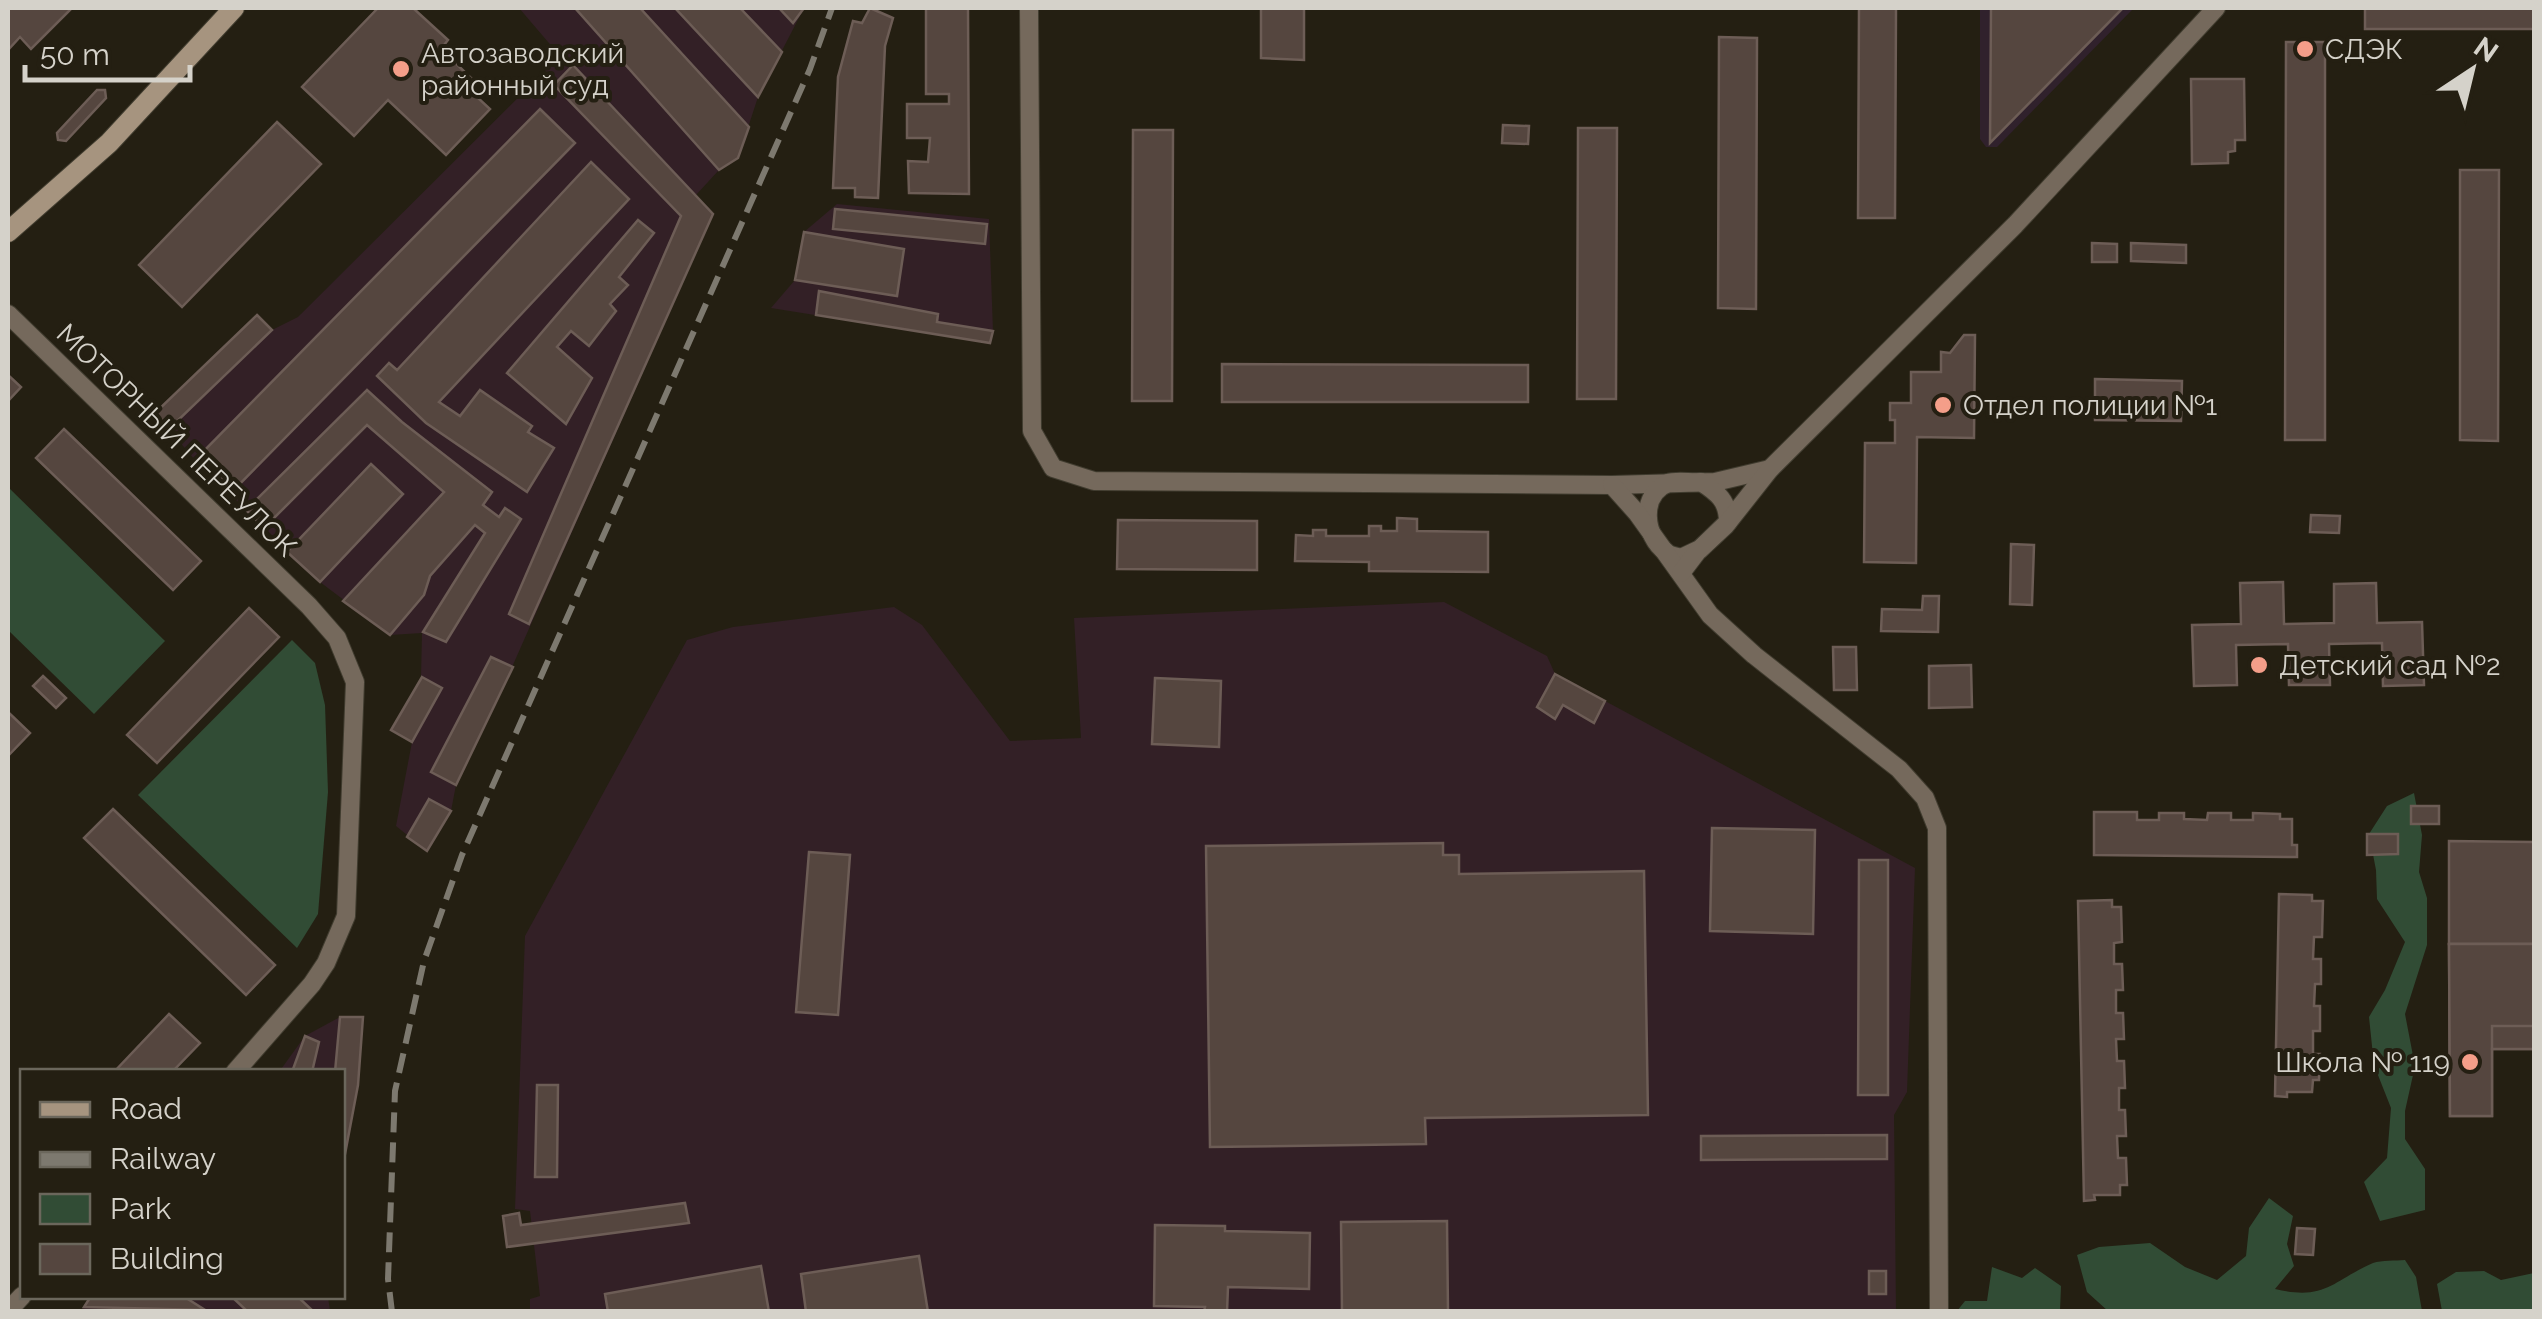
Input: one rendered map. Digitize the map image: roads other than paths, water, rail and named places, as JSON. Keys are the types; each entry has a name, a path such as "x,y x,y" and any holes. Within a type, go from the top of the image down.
{"main road":[{"path":"8,232 109,144 234,8"}],"street":[{"path":"1029,8 1032,430 1053,468 1094,480 1612,485 1701,482 1770,469"},
{"path":"1682,573 1770,469 2015,225 2216,8"},
{"name":"МОТОРНЫЙ ПЕРЕУЛОК","path":"8,314 309,606 337,638 355,682 346,916 326,963 312,984 238,1069"},
{"path":"1701,482 1718,493 1728,508 1728,522"},
{"path":"1649,530 1650,498 1668,484"},
{"path":"1612,485 1710,615 1754,655 1898,768 1925,798 1937,828 1939,1312"},
{"path":"1665,552 1682,558 1700,549"}],"railway":[{"path":"392,1312 388,1279 395,1091 424,961 462,855 810,69 832,8"}],"place":[{"name":"СДЭК","path":"2305,49"},
{"name":"Автозаводский районный суд","path":"401,69"},
{"name":"Отдел полиции №1","path":"1943,405"},
{"name":"Детский сад №2","path":"2259,665"},
{"name":"Школа № 119","path":"2470,1062"}]}
